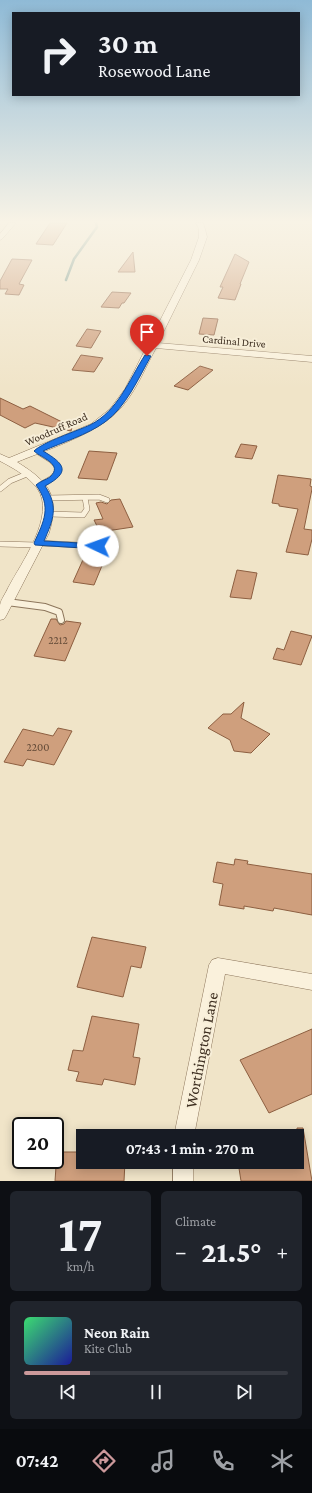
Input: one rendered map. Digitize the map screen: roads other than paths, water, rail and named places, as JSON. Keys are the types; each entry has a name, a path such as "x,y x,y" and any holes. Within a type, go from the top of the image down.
{"street":[{"name":"Woodruff Road","path":"4,460 38,451 94,426 108,415 129,390 186,278"},
{"name":"Cardinal Drive","path":"153,345 312,359"},
{"path":"0,616 38,544 48,521 49,514 48,498 40,485 27,474 4,460"},
{"name":"Worthington Lane","path":"185,1129 218,965 312,982"},
{"path":"183,1169 183,1181"}],"lane":[{"path":"38,451 53,460 57,464 58,468 58,473 52,479 40,485"},
{"path":"0,489 10,481 27,474"},
{"path":"48,498 99,497 107,500"},
{"path":"49,514 83,515 87,512 88,508 85,498"},
{"path":"0,544 98,546 95,554"},
{"path":"7,602 51,608 59,612 61,620"}]}
